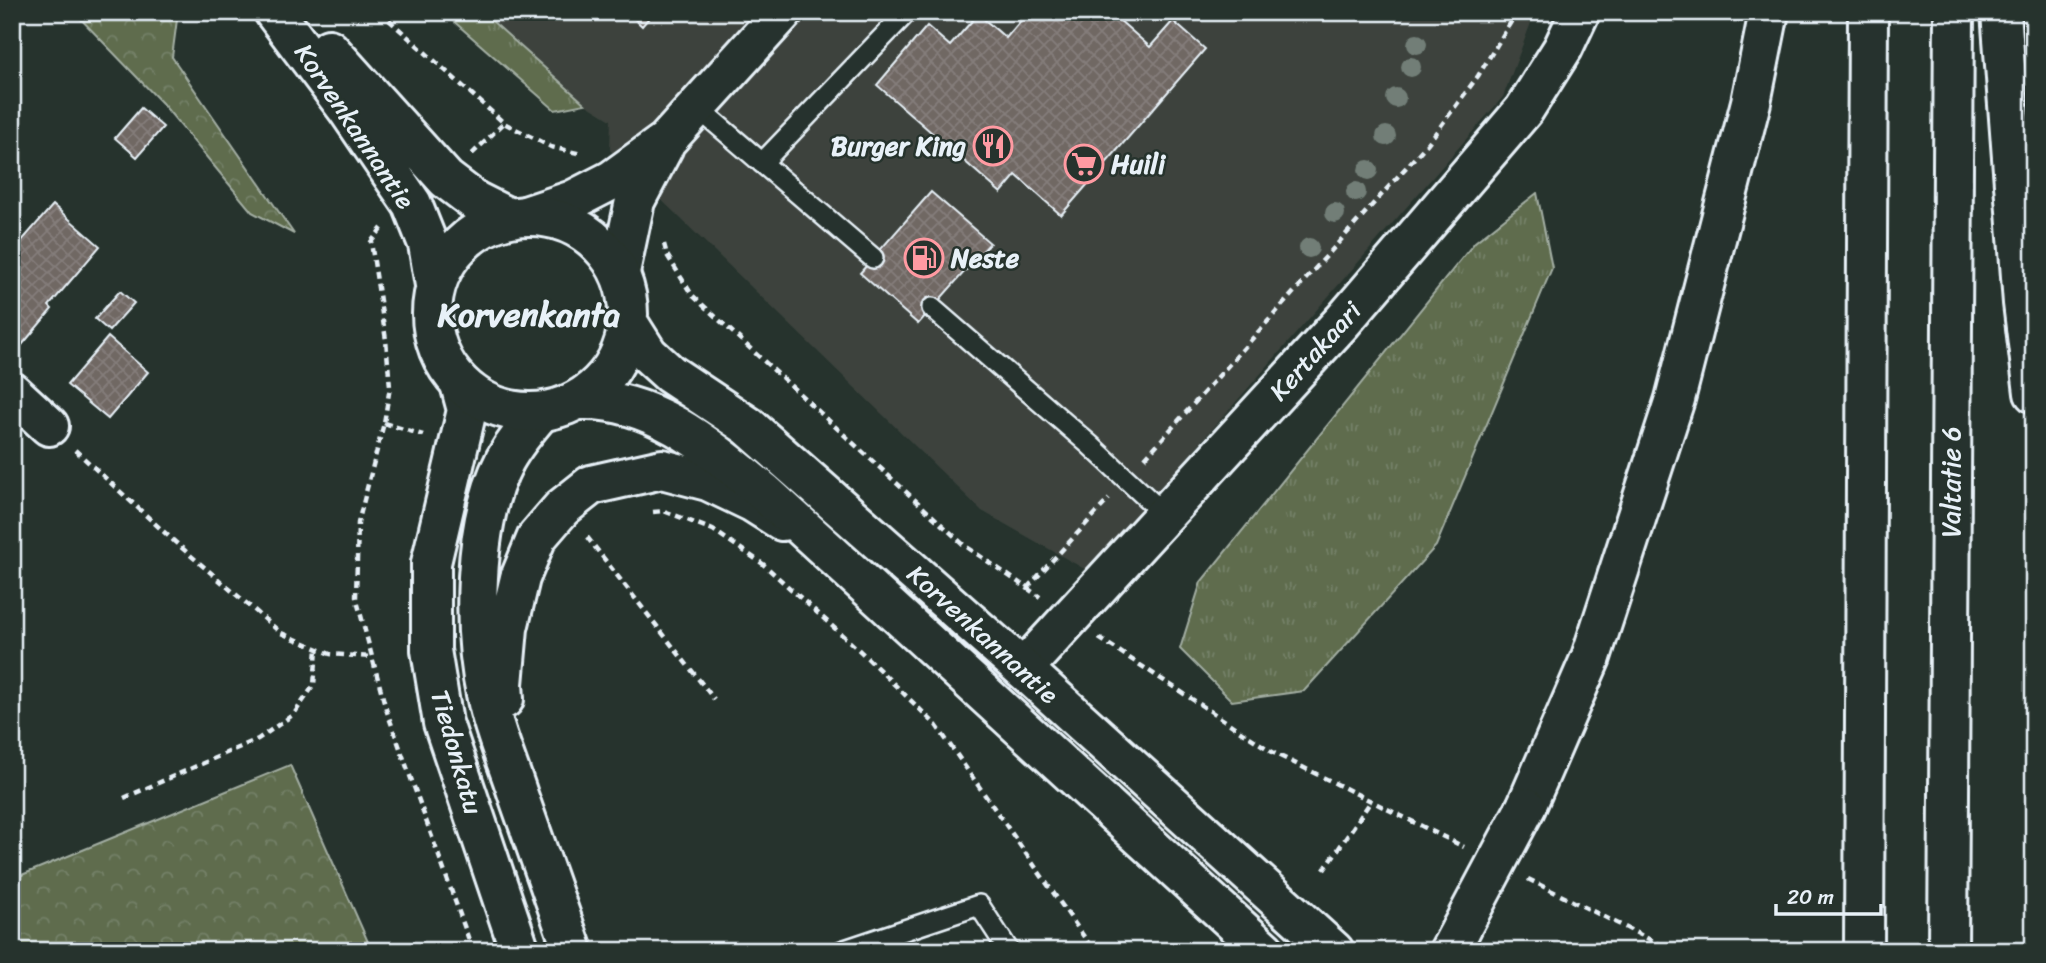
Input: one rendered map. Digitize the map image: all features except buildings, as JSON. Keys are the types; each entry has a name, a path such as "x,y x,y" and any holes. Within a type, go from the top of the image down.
{"main road":[{"name":"Korvenkannantie","path":"274,12 348,110 412,204 428,244 435,285"},
{"name":"Korvenkannantie","path":"293,12 370,92 446,179 475,201 519,216"},
{"path":"519,216 556,219 582,230 604,248 620,272 628,298 629,324 621,354 604,381 580,400 561,409 540,413 511,412 484,402 460,384 444,363 434,338 431,312 435,285 446,262 463,242 484,227 519,216 573,200 623,190 783,12"},
{"name":"Kertakaari","path":"1023,669 1343,321 1524,110 1563,48 1580,12"},
{"path":"1455,940 1526,807 1591,657 1675,399 1751,102 1769,12"},
{"path":"1864,951 1868,12"},
{"name":"Valtatie 6","path":"1948,951 1954,12"},
{"path":"2001,12 2023,303 2034,393"},
{"path":"620,272 623,190"},
{"name":"Korvenkannantie","path":"629,324 648,354 670,374 748,426 1023,669 1334,951"},
{"name":"Tiedonkatu","path":"460,384 467,410 431,563 431,650 443,723 520,951"},
{"path":"12,392 49,426"},
{"name":"Korvenkannantie","path":"580,400 604,399 630,406 671,423 720,456 1265,951"},
{"name":"Tiedonkatu","path":"540,413 504,461 491,499 482,538 477,598 479,644 487,701 573,951"},
{"name":"Tiedonkatu","path":"509,768 503,684 508,628 520,578 537,537 562,508 591,485 662,469 708,481 752,502 822,547"}],"lane":[{"path":"762,163 907,12"},
{"path":"698,108 873,258"},
{"path":"932,308 1090,445 1166,516"},
{"path":"842,951 979,905 1009,951"}],"path":[{"path":"380,12 504,123 551,147 582,154 656,220 667,255 692,295 964,545 1147,672 1275,752 1468,849"},
{"path":"1027,588 1428,143 1478,76 1517,12"},
{"path":"49,426 175,542 281,633 330,654 371,657"},
{"path":"641,512 664,511 723,536 763,564 879,669 936,725 1094,951"},
{"path":"577,545 585,534"},
{"path":"124,798 258,739 294,714 314,684 317,649"},
{"path":"1324,870 1371,801"},
{"path":"1516,873 1673,951"}],"shaded area":[{"path":"482,12 1535,12 1503,97 1088,571 982,511 610,150 611,120 585,104"}],"green space":[{"path":"74,12 178,12 172,57 294,234 252,212 162,103"},
{"path":"443,12 482,12 585,104 555,110"},
{"path":"1537,193 1552,268 1436,546 1304,691 1232,701 1180,649 1201,582 1475,242"},
{"path":"290,765 372,951 12,951 12,879"}],"place":[{"name":"Burger King","path":"993,146"},
{"name":"Huili","path":"1084,164"},
{"name":"Neste","path":"924,258"}],"district":[{"name":"Korvenkanta","path":"529,315"}]}
